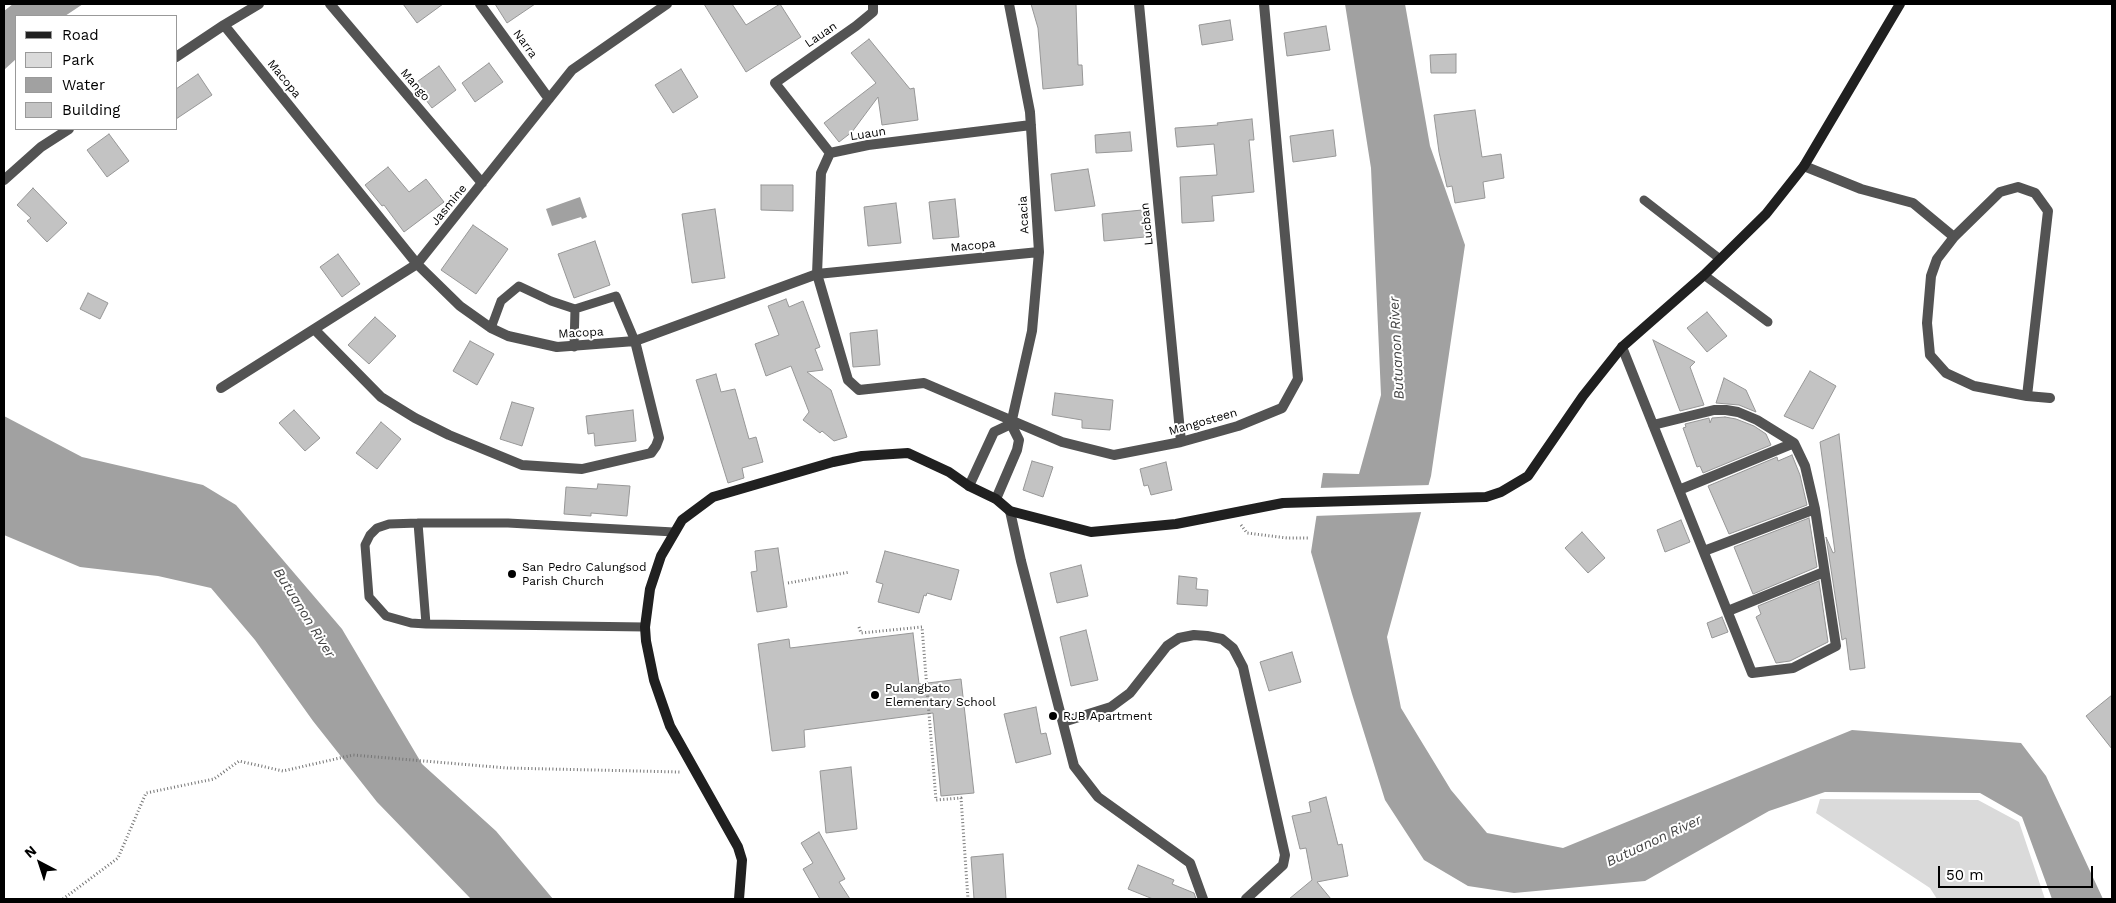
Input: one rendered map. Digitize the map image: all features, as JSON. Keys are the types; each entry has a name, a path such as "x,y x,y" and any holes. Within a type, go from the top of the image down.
{"street":[{"path":"178,55 260,4"},
{"name":"Mango","path":"330,4 482,183"},
{"name":"Narra","path":"480,4 548,99"},
{"name":"Jasmine","path":"221,388 417,264 572,70 667,4"},
{"name":"Lauan","path":"830,153 775,83 856,26 873,12 873,4"},
{"name":"Acacia","path":"1009,4 1031,125 1039,252 1032,331 1012,422"},
{"name":"Lucban","path":"1139,4 1181,442"},
{"name":"Mangosteen","path":"816,274 848,380 859,390 924,383 1062,442 1114,455 1181,442 1238,426 1282,408 1298,379 1264,4"},
{"path":"739,899 742,860 738,847 670,726 654,680 645,627 650,589 661,556 682,520 713,497 833,462 862,456 908,453 949,472 969,486 996,499 1010,511 1091,532 1176,524 1283,502 1486,497 1501,492 1528,476 1583,396 1622,347 1704,275 1766,214 1804,166 1900,4"},
{"name":"Macopa","path":"224,25 417,264 460,306 491,328 508,336 557,348 635,341 816,274 1039,252"},
{"name":"Luaun","path":"830,153 868,145 1031,125"},
{"path":"4,180 42,147 68,130"},
{"path":"816,274 821,173 830,153"},
{"path":"1804,166 1861,189 1912,203 1954,237"},
{"path":"2027,396 2048,211 2035,193 2018,188 2000,192 1954,237 1936,259 1931,276 1927,323 1930,355 1946,373 1974,386 2027,396 2050,398"},
{"path":"315,330 381,396 414,418 449,435 522,465 582,469 651,453 656,446 659,438 635,341"},
{"path":"1622,347 1653,425 1679,490 1728,611 1752,674 1793,668 1836,646 1815,509 1805,466 1794,443 1757,420 1738,412 1726,410 1714,410 1653,425"},
{"path":"969,486 994,432 1012,422 1019,440 1017,450 996,499"},
{"path":"1679,490 1794,443"},
{"path":"1704,551 1815,509"},
{"path":"1010,511 1021,561 1074,766 1098,797 1190,863 1203,899"},
{"path":"1728,611 1824,572"},
{"path":"1063,722 1112,707 1130,693 1167,646 1179,638 1194,635 1207,636 1222,639 1233,648 1243,667 1285,855 1283,865 1246,899"}],"lane":[{"path":"1644,200 1720,259"},
{"path":"1704,275 1768,322"},
{"path":"491,328 501,302 519,286 551,301 575,309 616,296 635,341"},
{"path":"574,347 575,309"},
{"path":"418,522 426,624"},
{"path":"645,627 426,624 411,623 386,616 369,597 365,545 370,535 377,528 389,524 418,522 508,523 674,532"}],"path":[{"path":"1232,513 1247,533 1287,538 1310,538"},
{"path":"788,583 850,572"},
{"path":"859,628 861,633 922,627 936,800 960,798 968,899"},
{"path":"64,899 118,858 146,793 214,779 239,761 283,771 352,755 507,768 696,773"}],"green space":[{"path":"1820,799 1978,800 2019,822 2045,899 1937,899 1930,888 1816,813"}],"water":[{"path":"13,4 83,4 66,15 15,15 15,60 4,70 4,11"},
{"name":"Butuanon River","path":"1345,4 1405,4 1430,146 1465,245 1431,476 1387,637 1401,708 1451,790 1487,833 1563,848 1852,730 2021,743 2046,776 2103,899 2052,899 2022,817 1980,793 1825,792 1769,811 1645,881 1514,893 1468,886 1424,860 1385,800 1311,552 1323,473 1359,474 1381,395 1371,168"},
{"path":"580,197 587,217 552,226 546,209"},
{"name":"Butuanon River","path":"4,416 82,457 203,485 236,505 342,629 422,764 496,831 553,899 471,899 377,802 313,721 255,640 211,588 158,576 80,567 4,535"}],"pier":[{"path":"1431,485 1424,512 1314,516 1318,488"}],"building":[{"path":"403,4 443,4 417,23"},
{"path":"495,4 535,4 507,23"},
{"path":"704,4 732,4 746,25 780,4 801,37 746,72"},
{"path":"1031,4 1076,4 1078,65 1082,65 1083,85 1043,89 1038,28"},
{"path":"1230,20 1233,40 1202,45 1199,25"},
{"path":"1326,26 1330,50 1287,56 1284,33"},
{"path":"869,39 910,89 914,88 918,120 882,125 878,97 852,132 839,142 824,123 876,83 851,53"},
{"path":"1456,54 1456,73 1431,73 1430,55"},
{"path":"489,63 503,82 475,102 462,83"},
{"path":"439,66 456,90 432,108 414,84"},
{"path":"681,69 698,97 673,113 655,85"},
{"path":"198,74 212,95 178,118 178,88"},
{"path":"1475,110 1482,157 1501,154 1504,178 1483,182 1485,198 1455,203 1452,186 1447,187 1439,152 1434,115"},
{"path":"1252,119 1254,140 1249,140 1254,192 1212,196 1214,221 1182,223 1180,177 1217,175 1214,144 1177,147 1175,128 1218,125 1217,123"},
{"path":"1333,130 1336,156 1293,162 1290,136"},
{"path":"1130,132 1132,151 1096,153 1095,135"},
{"path":"109,134 129,161 107,177 87,150"},
{"path":"388,167 409,192 426,179 444,202 404,232 384,205 382,206 365,185"},
{"path":"1088,169 1095,206 1055,211 1051,174"},
{"path":"761,185 793,185 793,211 761,210"},
{"path":"33,188 67,223 47,242 27,221 31,218 17,205"},
{"path":"955,199 959,237 933,239 929,202"},
{"path":"896,203 901,243 868,246 864,207"},
{"path":"715,209 725,278 692,283 682,214"},
{"path":"1142,210 1145,237 1104,241 1102,214"},
{"path":"473,225 508,249 476,294 441,270"},
{"path":"595,241 610,285 574,298 558,254"},
{"path":"338,254 360,284 342,297 320,267"},
{"path":"88,293 108,303 100,319 80,309"},
{"path":"786,299 789,307 803,301 820,347 815,349 823,370 807,372 831,390 847,437 834,441 822,431 820,433 803,420 809,412 791,366 766,376 755,344 779,335 768,306"},
{"path":"1707,312 1727,336 1707,352 1687,328"},
{"path":"375,317 396,336 369,364 348,345"},
{"path":"877,330 880,365 853,367 850,333"},
{"path":"1653,340 1695,362 1690,367 1704,405 1680,411"},
{"path":"470,341 494,354 477,385 453,371"},
{"path":"1810,371 1836,386 1813,429 1784,416"},
{"path":"716,374 721,392 735,389 749,439 756,437 763,462 742,468 744,478 728,483 696,380"},
{"path":"1724,378 1746,390 1756,412 1739,405 1716,403"},
{"path":"1055,393 1113,400 1110,430 1082,428 1082,420 1052,415"},
{"path":"512,402 534,408 522,446 500,439"},
{"path":"294,410 320,438 305,451 279,423"},
{"path":"633,410 636,441 595,446 594,433 588,434 586,416"},
{"path":"1725,417 1754,426 1766,434 1771,445 1703,473 1700,466 1697,467 1683,428 1686,427 1685,424 1709,418 1710,423 1712,418"},
{"path":"381,422 401,439 377,469 356,453"},
{"path":"1839,434 1865,668 1850,670 1846,638 1842,640 1826,537 1833,553 1835,552 1820,442"},
{"path":"1792,455 1800,475 1807,505 1729,534 1708,486 1777,457 1778,461"},
{"path":"1032,461 1053,467 1043,497 1023,490"},
{"path":"1166,462 1172,490 1151,495 1148,485 1144,486 1140,469"},
{"path":"598,484 630,486 627,516 591,513 591,516 564,514 566,487 597,489"},
{"path":"1809,518 1817,567 1753,594 1734,547"},
{"path":"1681,520 1690,542 1665,552 1657,530"},
{"path":"1582,532 1605,558 1588,573 1565,548"},
{"path":"778,548 787,607 757,612 751,572 757,571 755,551"},
{"path":"885,551 959,570 951,600 927,593 926,596 924,595 919,613 878,602 883,584 876,582"},
{"path":"1081,565 1088,596 1057,603 1050,573"},
{"path":"1179,576 1197,578 1196,589 1208,590 1207,606 1177,604"},
{"path":"1819,581 1828,642 1790,661 1776,663 1756,617 1761,614 1758,606"},
{"path":"1722,617 1728,632 1712,638 1707,623"},
{"path":"1086,630 1098,680 1071,686 1060,637"},
{"path":"913,633 919,684 961,679 974,793 941,796 933,713 804,730 805,747 772,751 758,644 789,639 790,648"},
{"path":"1292,652 1301,682 1269,691 1260,662"},
{"path":"2112,695 2112,749 2086,716"},
{"path":"1036,707 1041,734 1046,733 1051,754 1016,763 1004,714"},
{"path":"851,767 857,829 826,833 820,771"},
{"path":"1326,797 1338,845 1342,844 1348,876 1317,882 1331,899 1289,899 1312,880 1306,848 1300,849 1292,816 1311,812 1309,802"},
{"path":"819,832 845,879 839,882 850,899 820,899 803,869 813,863 801,843"},
{"path":"1003,854 1006,899 974,899 971,857"},
{"path":"1138,865 1174,880 1172,884 1194,893 1196,899 1153,899 1128,889"}],"place":[{"name":"San Pedro Calungsod Parish Church","path":"512,574"},
{"name":"Pulangbato Elementary School","path":"875,695"},
{"name":"RJB Apartment","path":"1053,716"}]}
